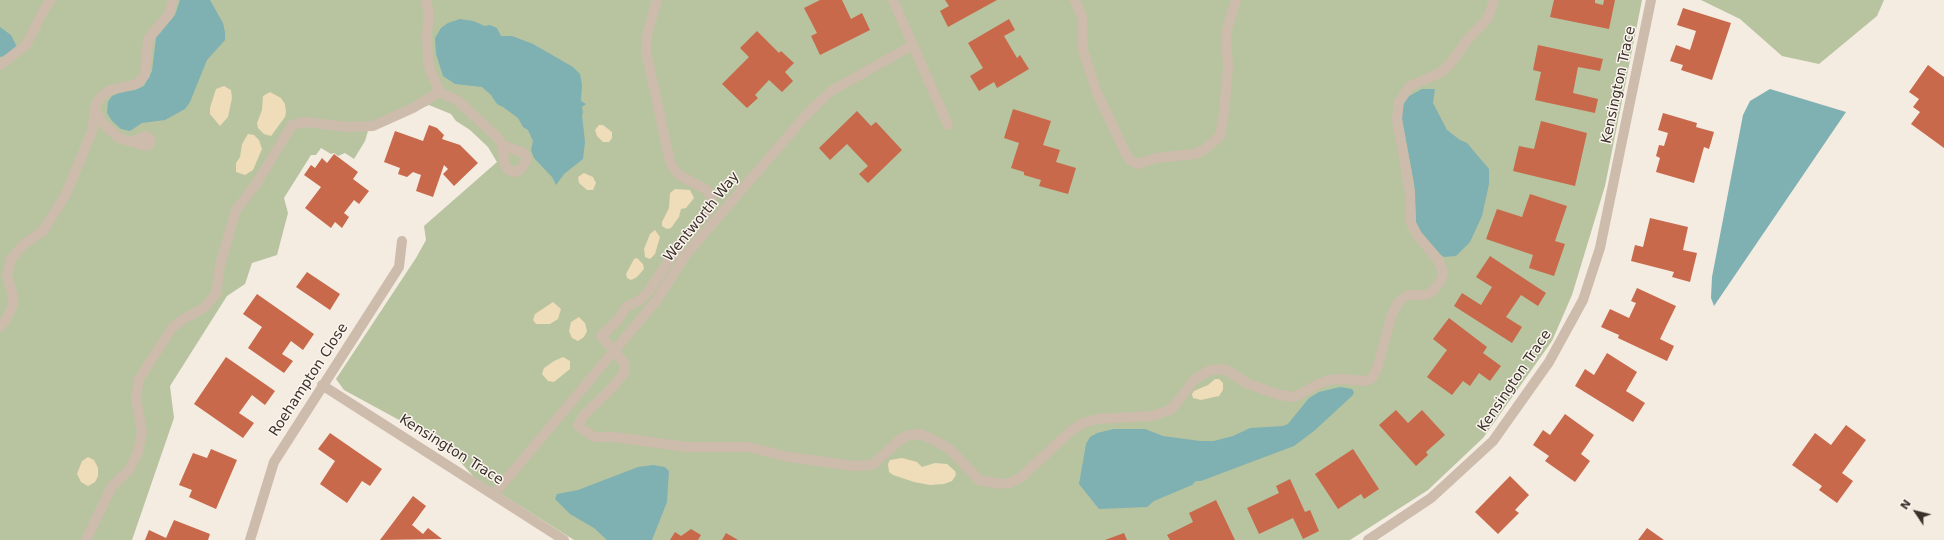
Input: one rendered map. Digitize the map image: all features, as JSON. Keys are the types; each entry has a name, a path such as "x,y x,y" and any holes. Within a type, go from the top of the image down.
{"street":[{"path":"0,65 26,45 45,8 51,0"},
{"path":"0,327 10,313 13,305 13,296 7,275 8,267 18,250 43,231 66,194 92,131 95,109 101,97 110,90 133,85 142,79 146,72 146,46 148,39 169,14 173,0"},
{"path":"426,0 429,14 427,34 428,62 438,88 436,94"},
{"path":"657,0 647,34 646,51 670,162 679,175 707,190 712,198 708,211 681,242 649,291 640,300 626,306 618,320 601,336 624,363 625,372 610,390 578,422 580,429 594,437 615,437 692,448 748,447 789,457 854,466 872,465 902,438 918,434 932,439 951,450 979,480 1000,484 1010,483 1024,475 1072,430 1083,423 1106,418 1151,416 1170,410 1194,380 1210,370 1225,370 1248,384 1276,394 1291,397 1297,396 1318,384 1329,380 1339,378 1360,381 1370,379 1376,373 1392,314 1398,303 1410,295 1425,295 1432,292 1440,282 1443,273 1439,261 1417,235 1411,223 1410,192 1397,119 1398,102 1410,86 1440,73 1450,64 1468,39 1488,18 1494,0"},
{"path":"893,0 948,125"},
{"path":"1075,0 1082,17 1083,50 1097,93 1126,154 1131,161 1138,164 1156,158 1194,154 1204,150 1220,136 1224,113 1228,67 1226,41 1227,29 1236,0"},
{"name":"Kensington Trace","path":"1368,540 1432,498 1493,441 1548,362 1583,300 1600,248 1651,0"},
{"name":"Wentworth Way","path":"494,494 613,350 656,301 687,253 808,113 831,91 913,45"},
{"path":"86,540 112,486 129,470 138,452 142,432 136,398 139,379 172,328 182,320 205,307 216,294 220,265 236,210 256,184 292,125 306,122 347,127 373,126 413,108 436,94 447,95 457,100 483,123 502,145"},
{"path":"95,109 98,118 109,131 119,138 130,141"},
{"name":"Roehampton Close","path":"250,540 274,462 399,267 402,241"},
{"name":"Kensington Trace","path":"322,385 564,540"}],"green space":[{"path":"0,0 1642,0 1605,186 1572,295 1552,341 1483,438 1428,490 1350,540 574,540 474,477 445,445 344,390 336,379 416,258 426,240 424,226 497,162 488,147 470,130 456,121 451,114 429,105 368,131 365,141 354,159 345,153 338,156 321,148 316,155 311,155 284,198 288,213 277,255 252,263 245,284 227,296 170,386 174,418 132,540 0,540"},
{"path":"1701,0 1884,0 1877,16 1819,64 1782,56 1740,19"}],"sand":[{"path":"224,86 231,90 232,98 228,117 220,126 210,114 210,108 216,89"},
{"path":"270,92 281,98 285,104 286,112 285,117 271,136 264,134 258,128 257,123 262,110 263,96"},
{"path":"599,125 603,125 612,132 612,138 609,142 603,142 597,136 595,130"},
{"path":"248,134 254,135 259,140 262,149 253,170 245,175 236,172 236,163 240,157 242,144"},
{"path":"584,173 593,177 596,183 593,190 587,190 579,183 578,177"},
{"path":"675,189 690,190 694,198 686,208 681,209 679,217 671,228 667,229 662,226 662,222 669,208 670,193"},
{"path":"655,230 660,237 655,254 650,259 645,257 644,249 650,234"},
{"path":"637,258 643,264 644,269 637,277 631,280 627,278 626,274 634,259"},
{"path":"553,302 561,309 558,319 550,324 536,324 533,320 535,314"},
{"path":"579,317 585,323 587,331 584,337 578,341 572,338 569,331 571,322"},
{"path":"563,357 570,361 570,369 554,382 548,381 542,374 544,368"},
{"path":"1215,379 1219,379 1223,383 1223,390 1219,396 1201,400 1193,398 1192,394 1194,391 1208,385"},
{"path":"88,457 94,460 98,468 98,476 95,482 88,486 81,482 77,474 82,461"},
{"path":"902,458 917,462 922,467 935,463 947,464 955,471 956,475 952,481 944,484 930,485 914,482 893,475 889,472 888,464 890,460"}],"water":[{"path":"180,0 210,0 223,23 225,40 207,60 190,102 185,109 165,120 142,123 130,131 121,129 112,121 107,113 108,102 112,96 144,86 152,71 156,38 175,15"},
{"path":"460,19 473,21 485,26 490,25 497,28 501,36 512,36 533,44 573,67 580,74 582,85 581,101 586,104 582,107 585,142 583,159 564,174 556,185 552,177 534,158 531,150 533,141 528,130 523,127 518,118 497,104 491,95 482,87 455,84 443,76 436,54 435,38 441,28 448,23"},
{"path":"0,27 11,35 17,47 0,57"},
{"path":"1422,89 1435,89 1433,103 1447,130 1460,140 1467,143 1489,169 1489,184 1482,216 1470,242 1456,256 1444,257 1441,255 1421,232 1416,223 1414,183 1401,114 1402,105 1409,96"},
{"path":"1770,89 1846,112 1714,306 1711,298 1712,277 1743,115 1750,101"},
{"path":"1340,387 1352,389 1354,392 1353,395 1314,431 1294,446 1201,481 1196,481 1192,485 1154,501 1147,507 1099,509 1079,484 1086,444 1090,437 1097,433 1114,429 1145,429 1163,436 1200,441 1214,441 1233,436 1250,428 1283,426 1288,424 1309,398 1319,392"},
{"path":"653,465 665,467 669,471 667,502 652,540 607,540 594,528 570,514 555,499 557,494 578,490 638,467"}],"building":[{"path":"820,0 842,0 851,19 862,13 870,30 820,55 811,36 817,33 804,8"},
{"path":"945,0 997,0 948,27 940,11 949,6"},
{"path":"1554,0 1595,0 1595,3 1603,5 1604,0 1615,0 1609,29 1550,17"},
{"path":"1683,8 1731,23 1712,80 1681,70 1683,65 1670,61 1676,45 1690,50 1696,31 1677,25"},
{"path":"1009,19 1015,30 1004,36 1017,58 1020,55 1029,69 997,88 994,82 979,91 970,76 983,68 968,43"},
{"path":"757,31 779,53 781,51 794,63 785,72 793,81 782,92 769,80 755,95 758,98 747,108 722,84 749,57 740,48"},
{"path":"1538,45 1603,59 1600,71 1578,67 1573,93 1598,99 1595,113 1535,100 1541,72 1533,70"},
{"path":"1928,65 1944,77 1944,148 1911,124 1920,112 1913,107 1919,99 1909,92"},
{"path":"1013,109 1051,121 1043,145 1060,150 1056,162 1076,168 1068,194 1039,186 1041,180 1024,175 1024,172 1011,168 1019,143 1004,138"},
{"path":"857,111 871,126 876,122 902,150 868,183 859,174 868,166 847,144 830,160 819,148"},
{"path":"1663,113 1697,123 1696,127 1714,132 1709,149 1704,147 1694,183 1656,172 1660,158 1656,156 1659,145 1664,146 1668,133 1658,130"},
{"path":"1541,121 1587,133 1575,186 1513,171 1519,146 1534,149"},
{"path":"429,125 437,128 444,135 442,139 460,145 478,163 454,186 443,174 448,169 444,165 433,197 416,191 421,175 413,172 407,177 398,174 400,168 384,162 395,131 423,141"},
{"path":"334,154 358,172 353,179 369,191 359,204 354,200 344,213 349,217 342,228 335,222 331,228 305,208 321,187 304,175 311,165 315,168 322,158 327,163"},
{"path":"1530,194 1567,206 1555,241 1565,244 1554,276 1529,268 1533,255 1486,239 1497,209 1522,217"},
{"path":"1650,218 1688,227 1683,250 1697,253 1690,282 1672,277 1674,272 1631,261 1635,245 1643,247"},
{"path":"1490,256 1546,293 1538,306 1521,295 1506,317 1522,327 1512,343 1454,306 1462,293 1481,305 1492,287 1476,277"},
{"path":"307,272 340,294 330,310 296,287"},
{"path":"1637,288 1676,306 1660,339 1674,346 1667,361 1618,338 1619,335 1601,327 1610,309 1629,318 1636,303 1631,301"},
{"path":"257,294 314,334 303,350 291,341 282,354 293,361 284,373 248,348 262,327 243,314"},
{"path":"1449,318 1487,347 1483,353 1501,366 1490,381 1479,373 1470,386 1463,381 1452,395 1427,377 1447,350 1433,339"},
{"path":"1607,353 1637,372 1626,391 1645,403 1633,422 1575,386 1585,369 1594,375"},
{"path":"226,357 275,391 265,405 252,395 239,413 254,423 243,438 194,404"},
{"path":"1396,410 1408,423 1422,410 1445,435 1426,452 1428,455 1416,466 1379,425"},
{"path":"1565,414 1594,435 1581,454 1590,461 1575,482 1545,461 1549,456 1533,445 1543,430 1550,435"},
{"path":"1846,425 1866,440 1842,473 1853,481 1837,503 1819,490 1822,486 1792,465 1815,433 1831,445"},
{"path":"330,433 382,469 370,486 362,481 347,503 320,484 335,461 318,449"},
{"path":"211,449 237,460 216,509 189,497 192,490 179,485 193,453 207,458"},
{"path":"1353,449 1379,489 1364,499 1361,494 1338,509 1315,474"},
{"path":"1510,476 1529,495 1515,510 1519,513 1498,534 1475,512"},
{"path":"1290,479 1305,512 1310,510 1319,531 1303,539 1293,518 1259,534 1247,508 1279,493 1276,486"},
{"path":"413,496 426,506 412,525 423,534 428,528 442,539 380,540"},
{"path":"1216,500 1235,540 1170,540 1167,535 1193,522 1189,513"},
{"path":"174,520 210,534 208,540 145,540 149,530 166,538"},
{"path":"1647,528 1664,540 1638,540"},
{"path":"691,529 701,535 698,540 670,540 675,532 681,536"},
{"path":"726,533 738,540 722,540"},
{"path":"1124,533 1127,540 1105,540"}]}
